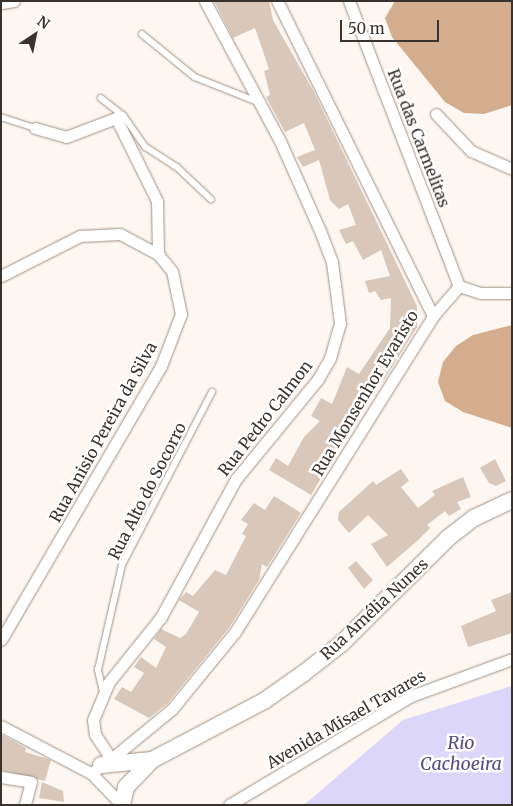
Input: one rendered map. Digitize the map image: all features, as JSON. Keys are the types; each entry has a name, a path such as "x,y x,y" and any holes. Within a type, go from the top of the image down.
{"main road":[{"name":"Rua Amélia Nunes","path":"122,805 130,781 152,760 264,701 304,674 341,644 448,538 474,518 512,500"},
{"path":"101,766 152,760"}],"street":[{"path":"1,3 14,1"},
{"name":"Rua Pedro Calmon","path":"101,766 93,720 104,692 161,618 236,479 298,407 330,358 337,339 340,323 332,262 258,102 205,1"},
{"name":"Rua Monsenhor Evaristo","path":"101,766 172,709 235,632 433,316 277,1"},
{"name":"Rua das Carmelitas","path":"349,1 460,286"},
{"path":"436,114 471,151 512,170"},
{"path":"35,128 66,137 116,118 157,201 158,254"},
{"name":"Rua Anisio Pereira da Silva","path":"1,276 80,236 99,232 139,241 158,254 180,290 181,314 172,342 1,640"},
{"path":"433,316 460,286 481,292 512,293"},
{"name":"Avenida Misael Tavares","path":"229,805 411,696 512,659"},
{"path":"1,726 101,766 122,805"},
{"path":"1,777 30,782 25,805"}],"lane":[{"path":"142,34 195,77 258,102"},
{"path":"101,98 124,116 146,147 177,166 211,199"},
{"path":"1,117 35,128"},
{"name":"Rua Alto do Socorro","path":"104,692 98,670 122,565 212,392"}],"shaded area":[{"path":"395,1 512,1 512,105 484,114 464,113 445,102 392,37 385,18"},
{"path":"512,325 512,428 463,412 445,401 438,382 443,362 456,346 473,335"}],"water":[{"name":"Rio Cachoeira","path":"512,686 512,805 304,805 403,720"}],"building":[{"path":"214,1 269,1 273,20 314,92 417,306 417,327 384,380 381,377 311,495 269,470 276,458 288,466 304,437 320,421 311,416 321,398 332,404 347,367 359,374 390,328 391,298 381,300 375,291 369,293 365,281 390,276 381,250 363,260 353,241 346,244 339,230 356,225 348,204 339,209 330,200 319,160 303,167 297,157 315,150 304,123 285,132 266,97 270,95 264,71 269,69 255,28 233,38"},
{"path":"495,459 506,481 496,486 489,483 480,468"},
{"path":"401,469 409,481 401,487 418,508 435,495 432,491 463,477 471,497 457,502 461,509 449,516 445,511 427,525 430,528 387,567 371,544 388,535 368,515 349,533 338,520 339,512 373,481 376,485"},
{"path":"274,496 301,513 267,567 262,564 259,580 229,628 167,704 149,718 114,699 122,687 131,692 144,673 134,667 141,657 156,668 166,647 154,639 161,629 180,638 186,634 199,612 179,600 186,592 193,596 215,570 226,575 246,536 242,534 248,524 241,520 254,503 265,510"},
{"path":"356,561 373,580 364,589 348,568"},
{"path":"512,592 512,633 468,647 461,626 496,611 491,600"},
{"path":"2,735 26,748 25,752 51,760 45,781 1,770"},
{"path":"42,782 63,791 64,802 39,798"}]}
